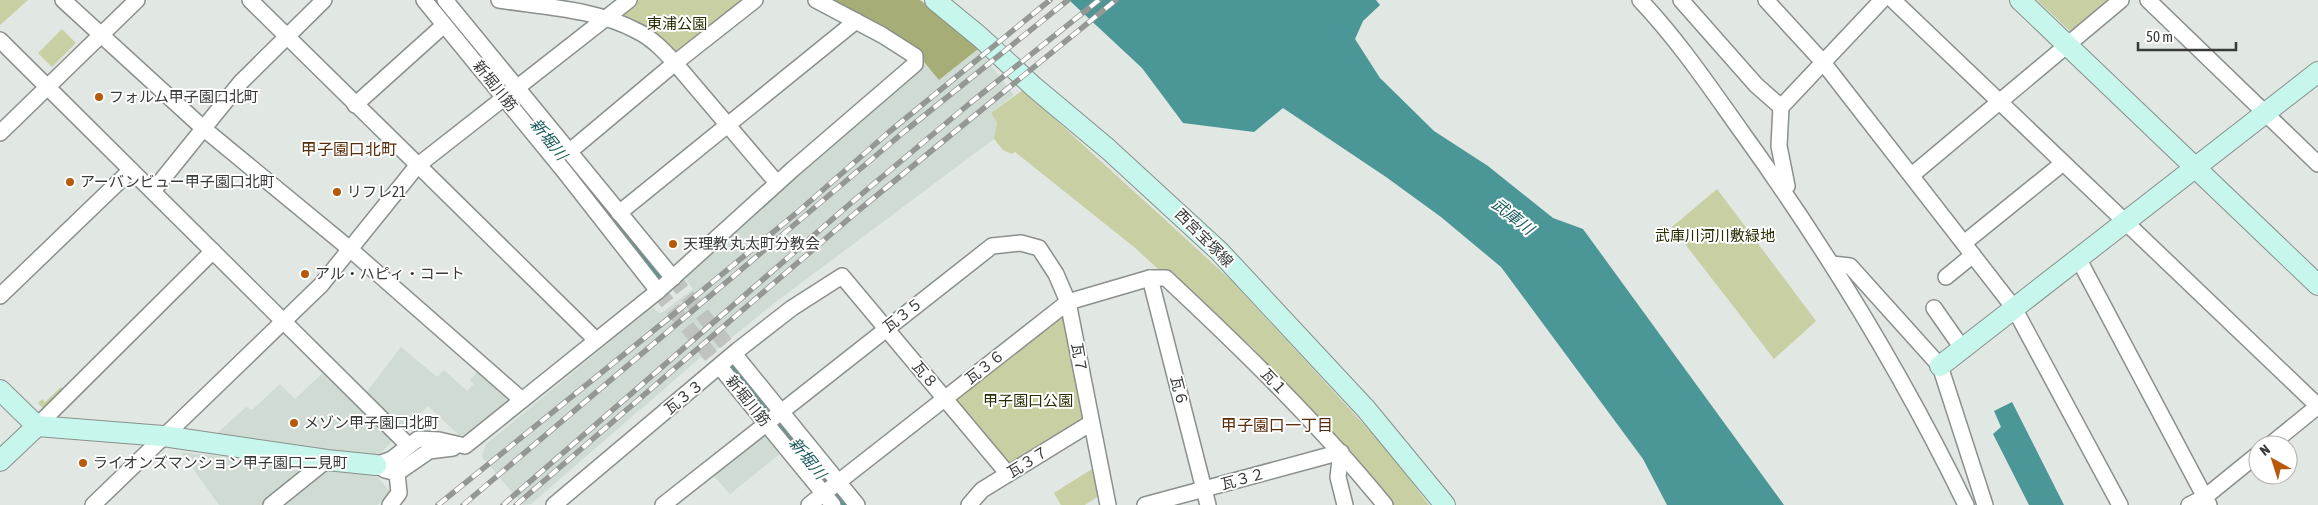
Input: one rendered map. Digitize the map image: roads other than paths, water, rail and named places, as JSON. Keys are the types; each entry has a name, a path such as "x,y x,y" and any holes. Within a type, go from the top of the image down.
{"street":[{"path":"63,0 203,128 351,250 522,400"},
{"path":"0,133 136,0"},
{"path":"250,0 286,38 596,340"},
{"path":"153,191 241,82 324,0"},
{"path":"444,0 511,92 570,151 673,278"},
{"path":"500,0 606,17 639,31 675,63 777,183"},
{"path":"93,505 321,285 417,166 629,0"},
{"path":"570,151 675,63 755,0"},
{"path":"386,469 392,459 418,438 439,440 457,446 465,446 658,291 777,183 915,64 915,56 882,35 816,0"},
{"name":"西宮宝塚線","path":"935,0 973,30 1034,87 1114,155 1218,251 1366,409 1445,505"},
{"path":"1640,0 1656,16 1698,71 1782,188 1832,264 1891,361 1966,505"},
{"path":"1681,0 1756,86 1781,106"},
{"path":"1766,0 1822,61 2014,308 2120,505"},
{"path":"1782,188 1787,186 1787,178 1779,146 1781,106 1882,0"},
{"path":"1893,0 2318,406 2282,435"},
{"path":"2020,0 2318,285"},
{"path":"1912,175 2121,0"},
{"path":"2148,0 2318,164"},
{"name":"新堀川筋","path":"426,1 444,25 511,92 658,291"},
{"path":"619,213 856,21"},
{"path":"355,105 444,25"},
{"path":"0,40 408,445"},
{"path":"1940,366 2318,72"},
{"path":"1946,277 1968,249 2063,163"},
{"path":"0,296 131,170"},
{"name":"瓦３５","path":"663,505 992,246 1020,243 1039,248"},
{"name":"瓦７","path":"1039,248 1056,274 1068,302 1108,505"},
{"path":"0,461 214,251"},
{"path":"2078,258 2207,501"},
{"path":"1832,264 1850,266 1940,366 1985,505"},
{"name":"瓦８","path":"842,276 1008,474"},
{"name":"瓦３３","path":"554,505 735,355 738,350 792,308 842,276"},
{"name":"瓦３６","path":"808,505 1068,302 1150,278"},
{"name":"瓦１","path":"1150,278 1166,278 1247,354 1342,452 1385,505"},
{"name":"瓦６","path":"1150,278 1208,505"},
{"path":"1934,308 1962,348"},
{"path":"735,355 774,418"},
{"name":"新堀川筋","path":"720,367 774,418 831,487 833,505"},
{"path":"0,390 37,426 163,436 386,469 429,451 451,449 457,446"},
{"name":"瓦３７","path":"969,505 982,490 1091,423"},
{"path":"1342,452 1338,477 1345,505"},
{"name":"瓦３２","path":"1145,505 1342,452"},
{"path":"272,505 327,460"},
{"path":"2190,505 2207,501 2248,463"},
{"path":"386,469 399,493 390,505"},
{"path":"831,487 857,505"}],"water":[{"name":"武庫川","path":"1069,0 1376,0 1380,5 1363,21 1355,39 1380,78 1434,131 1488,166 1553,218 1583,229 1784,505 1667,505 1643,459 1501,267 1441,217 1386,177 1283,108 1254,132 1183,123 1142,68"},
{"path":"2012,402 2064,505 2029,505 1993,434 2001,427 1994,411"}],"waterway":[{"name":"新堀川","path":"518,100 661,277"},
{"name":"新堀川","path":"731,364 846,505"}],"tunnel":[{"path":"673,278 735,355"},
{"path":"658,291 720,367"}],"railway":[{"path":"438,505 800,210 889,132 1050,0"},
{"path":"463,505 905,131 1068,0"},
{"path":"503,505 851,203 969,104 1099,0"},
{"path":"516,505 859,210 1116,0"}],"place":[{"name":"フォルム甲子園口北町","path":"99,97"},
{"name":"アーバンビュー甲子園口北町","path":"70,182"},
{"name":"リフレ21","path":"337,192"},
{"name":"天理教 丸太町分教会","path":"673,244"},
{"name":"アル・ハピィ・コート","path":"305,274"},
{"name":"メゾン甲子園口北町","path":"294,423"},
{"name":"ライオンズマンション甲子園口二見町","path":"83,463"}],"district":[{"name":"甲子園口北町","path":"349,149"},
{"name":"甲子園口一丁目","path":"1277,425"}],"park label":[{"name":"東浦公園","path":"677,24"},
{"name":"武庫川河川敷緑地","path":"1715,236"},
{"name":"甲子園口公園","path":"1028,401"}]}
